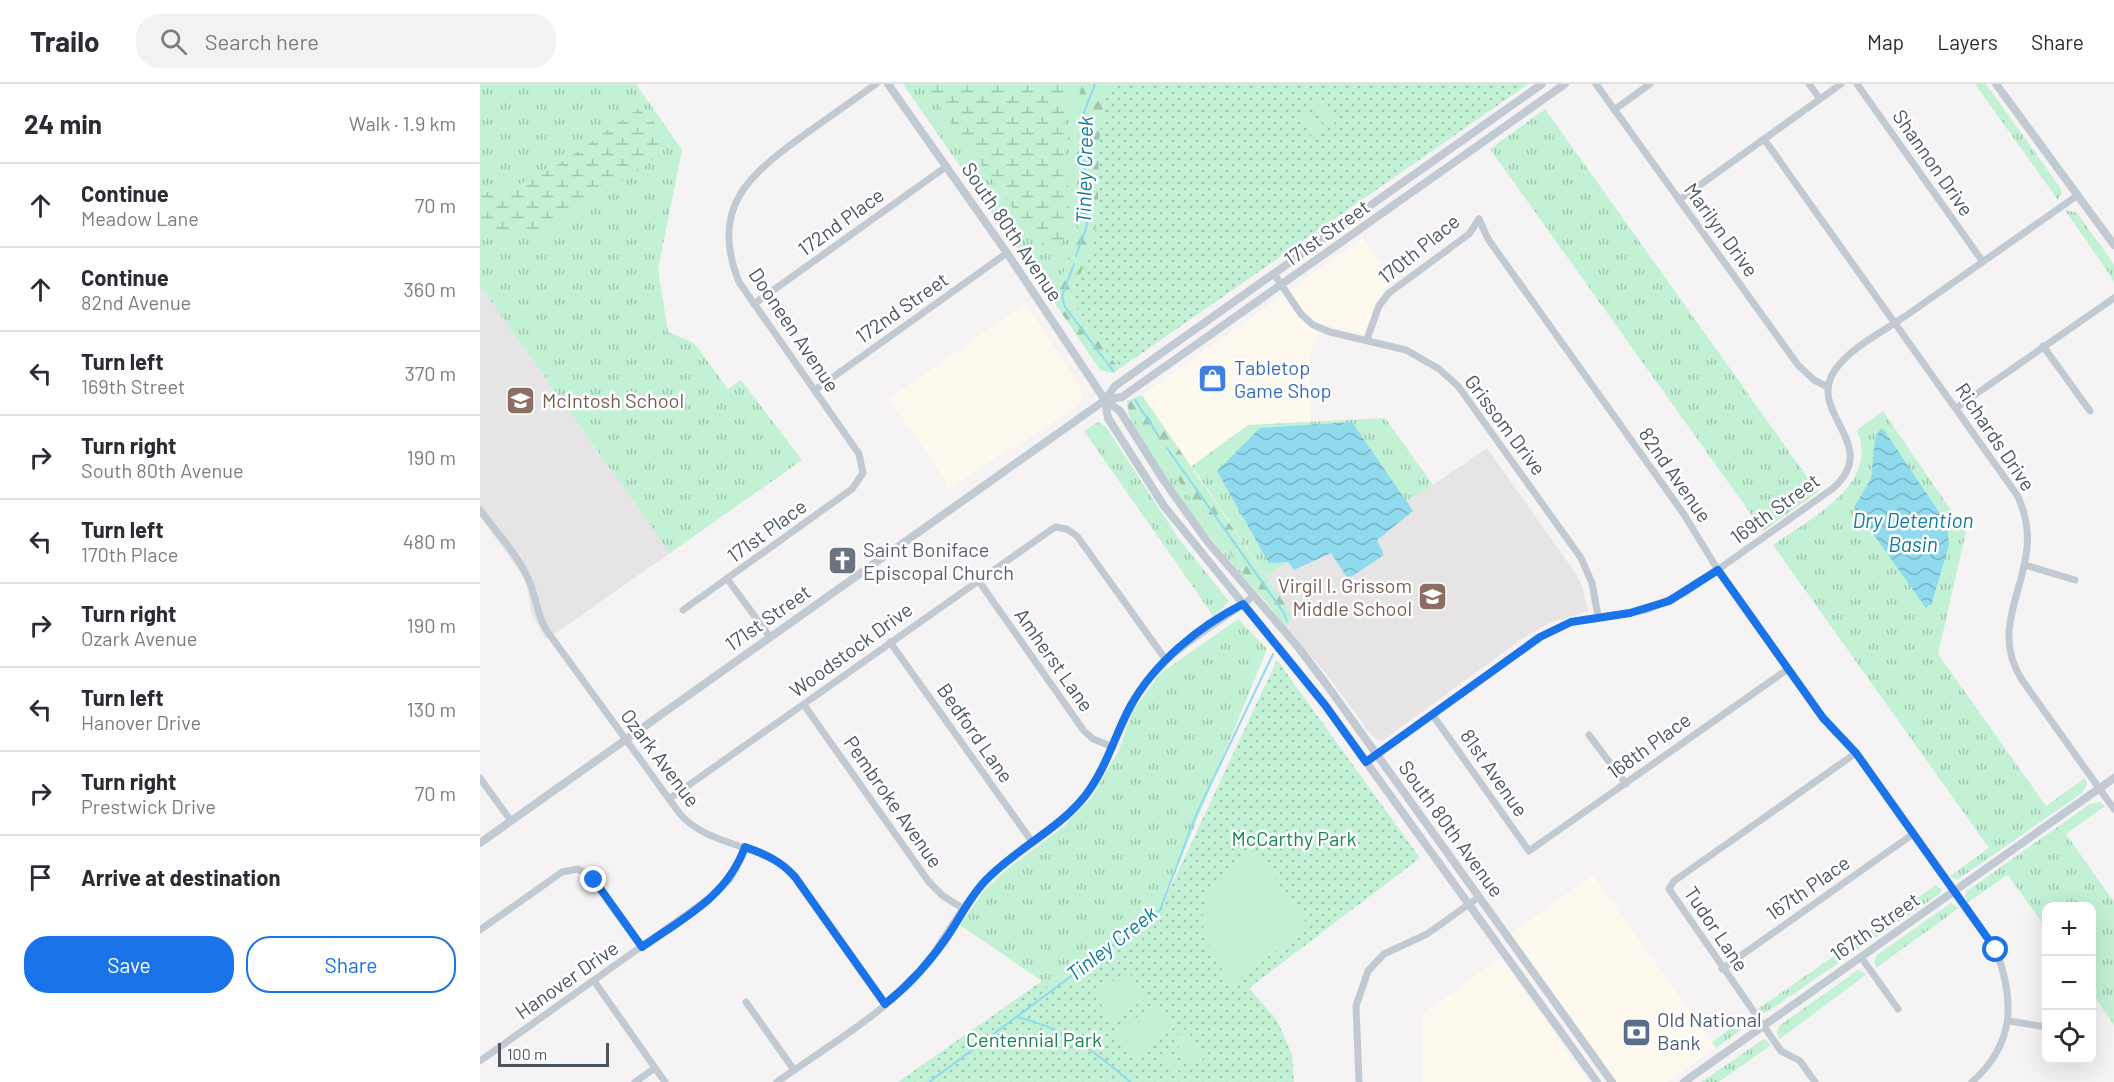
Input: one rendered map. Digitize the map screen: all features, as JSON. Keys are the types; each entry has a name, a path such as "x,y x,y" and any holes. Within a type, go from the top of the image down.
{"street":[{"name":"Dooneen Avenue","path":"863,473 860,454 739,282 730,255 729,223 740,193 749,179 767,161 876,84"},
{"name":"South 80th Avenue","path":"888,84 1007,253 1105,400 1120,411 1164,481 1207,541 1298,647 1612,1082"},
{"name":"171st Street","path":"480,843 1105,400 1115,386 1542,84"},
{"name":"171st Street","path":"1105,400 1122,397 1564,84"},
{"name":"Marilyn Drive","path":"1596,84 1798,365 1814,380 1828,387"},
{"path":"1614,110 1650,84"},
{"path":"1809,84 1820,99"},
{"path":"1679,200 1840,84"},
{"name":"Shannon Drive","path":"1857,84 1983,262"},
{"path":"1996,84 2114,245"},
{"name":"Richards Drive","path":"1764,139 2023,506 2030,539 2009,627 2010,657 2022,680 2114,809"},
{"name":"172nd Place","path":"754,304 947,166"},
{"path":"1828,387 1835,370 1845,360 2078,195"},
{"name":"170th Place","path":"1367,339 1379,306 1389,293 1469,234 1479,219"},
{"name":"82nd Avenue","path":"1479,219 1488,239 1683,513 1718,570 1788,669 1823,718 1856,753 1996,950 2005,975 2009,1021"},
{"name":"172nd Street","path":"815,390 1007,253"},
{"name":"Grissom Drive","path":"1274,274 1301,314 1313,325 1330,332 1367,339 1419,355 1458,386 1581,558 1592,584 1598,616"},
{"path":"1956,408 2114,298"},
{"path":"2043,346 2090,411"},
{"name":"169th Street","path":"1366,762 1540,637 1571,622 1598,616 1630,613 1669,601 1718,570 1832,489 1843,478 1849,464 1850,447 1831,411 1828,387"},
{"name":"South 80th Avenue","path":"1105,400 1108,418 1164,506 1325,705 1597,1082"},
{"name":"171st Place","path":"684,610 852,489 863,473"},
{"name":"Ozark Avenue","path":"480,510 524,571 530,583 537,613 547,631 686,821 699,831 776,860 790,872 885,1004"},
{"name":"Woodstock Drive","path":"669,799 1050,529 1067,529 1077,536 1166,660"},
{"path":"2025,565 2075,580"},
{"path":"728,580 770,637"},
{"name":"Amherst Lane","path":"978,580 1084,731 1093,739 1113,747"},
{"path":"777,1082 885,1004 912,980 938,950 985,881 1062,820 1085,796 1113,747 1129,708 1148,679 1189,640 1254,596"},
{"name":"Bedford Lane","path":"890,642 1033,843"},
{"name":"168th Place","path":"1529,851 1788,669"},
{"name":"Pembroke Avenue","path":"804,705 929,882 938,892 964,909"},
{"name":"81st Avenue","path":"1432,714 1529,851"},
{"path":"1590,735 1626,784"},
{"name":"Tudor Lane","path":"1815,1082 1800,1061 1781,1051 1671,896 1670,886 1856,753"},
{"path":"480,778 511,821"},
{"name":"167th Street","path":"1686,1081 2114,778"},
{"name":"167th Place","path":"1722,969 1913,834"},
{"name":"Hanover Drive","path":"480,1061 724,887 735,871 745,847"},
{"path":"480,930 562,872 578,869 592,876 642,947"},
{"path":"1359,1082 1356,1006 1368,972 1384,954 1427,934 1479,897"},
{"path":"1861,957 1898,1008"},
{"path":"594,981 665,1082"},
{"path":"746,1002 794,1070"},
{"path":"1972,1082 1995,1056 2009,1021 2042,1025"},
{"path":"635,1082 655,1068"}],"shaded area":[{"path":"1363,238 1393,280 1378,296 1364,334 1325,324 1318,334 1310,353 1311,420 1248,425 1192,466 1142,395"},
{"name":"McIntosh School","path":"480,286 670,553 546,640 532,614 526,583 480,516"},
{"path":"1026,303 1082,391 1083,398 1075,408 948,489 947,482 889,399"},
{"name":"Virgil I. Grissom Middle School","path":"1487,448 1574,571 1581,584 1588,611 1547,624 1522,639 1382,741 1372,736 1328,676 1285,626 1266,576 1288,562 1294,570 1433,485"},
{"path":"1593,875 1716,1048 1667,1082 1615,1082 1511,933"},
{"path":"1500,958 1588,1082 1423,1082 1422,1014"}],"green space":[{"path":"480,84 636,84 682,150 658,269 668,332 694,343 728,389 741,380 802,460 670,553 480,286"},
{"path":"903,84 1082,84 1075,184 1078,228 1054,302"},
{"path":"924,84 1072,84 1066,104 1064,125 1069,206 1068,225 1062,243 1049,248 1041,245 1034,238"},
{"path":"1082,84 1109,84 1101,120 1095,235 1086,261 1070,294 1074,304 1119,369 1112,373 1100,370 1054,302 1078,228 1068,139"},
{"path":"1109,84 1528,84 1119,369 1074,304 1070,294 1086,261 1095,235 1101,120"},
{"path":"1975,84 1986,84 2059,186 2062,193 2058,200"},
{"path":"1322,99 1337,121 1327,128 1312,106"},
{"path":"638,109 656,125 665,141 666,147 648,164 544,233 520,228 491,230 480,226 480,193 501,190 543,173 563,162"},
{"path":"1308,109 1323,130 1313,138 1298,116"},
{"path":"1545,109 1818,492 1763,531 1490,149"},
{"path":"2065,210 2077,213 2114,264 2114,281"},
{"path":"1142,395 1293,616 1285,626 1129,412 1127,401"},
{"path":"1127,401 1130,412 1261,596 1205,531 1160,471 1130,418"},
{"path":"1883,411 1966,532 1938,654 2046,806 2085,778 2087,784 2082,793 1957,880 1950,876 1989,848 1773,545 1822,512 1850,484 1859,468 1862,450 1857,430"},
{"path":"1385,418 1433,485 1294,570 1288,562 1266,576 1192,466 1248,425"},
{"path":"1098,422 1106,427 1179,539 1229,601 1214,617 1084,431"},
{"path":"1238,619 1267,649 1160,910 1050,992 1042,981 960,925 984,891 1005,871 1063,827 1091,798 1119,750 1133,710 1161,673"},
{"name":"McCarthy Park","path":"1277,660 1420,858 1249,988 1277,1020 1292,1055 1294,1082 898,1082 1042,981 1051,992 1160,910"},
{"path":"2100,802 2105,806 2066,834 2114,902 2114,1025 2096,999 2096,902 2042,902 2042,923 2008,875 1968,902 1965,896 1967,891 2090,804"},
{"path":"1254,848 1309,927 1232,983 1207,943 1203,926 1204,910 1209,894 1219,879"},
{"path":"1936,885 1942,890 1939,894 1767,1012 1764,1013 1758,1009"},
{"path":"1951,903 1959,908 1876,968 1874,961 1877,955"},
{"path":"1858,970 1867,974 1780,1039 1777,1033 1779,1026"},
{"path":"1128,971 1147,997 1114,1021 1093,994"},
{"path":"1157,1002 1175,1027 1133,1058 1115,1034"},
{"path":"1749,1015 1752,1018 1748,1025 1716,1048 1712,1042"},
{"path":"1186,1029 1206,1057 1192,1066 1173,1039"},
{"path":"1764,1039 1771,1045 1719,1082 1701,1082"},
{"path":"1168,1049 1181,1069 1173,1075 1160,1055"}],"water":[{"path":"1352,422 1413,511 1377,540 1384,555 1348,579 1331,553 1294,570 1288,562 1269,563 1217,471 1260,428"},
{"name":"Dry Detention Basin","path":"1880,429 1884,430 1947,524 1949,545 1932,602 1926,608 1854,507 1871,479 1875,438"}],"waterway":[{"name":"Tinley Creek","path":"1076,256 1087,225 1083,115 1095,84"},
{"name":"Tinley Creek","path":"1074,264 1062,296 1065,307 1114,372"},
{"name":"Tinley Creek","path":"1135,400 1159,437"},
{"name":"Tinley Creek","path":"1167,448 1284,613 1287,621"},
{"name":"Tinley Creek","path":"929,1082 1160,910 1196,815 1273,654"},
{"path":"1017,1017 1049,1027 1078,1042 1130,1082"}],"place":[{"name":"Tabletop Game Shop","path":"1213,379"},
{"name":"McIntosh School","path":"521,401"},
{"name":"Saint Boniface Episcopal Church","path":"842,561"},
{"name":"Virgil I. Grissom Middle School","path":"1433,597"},
{"name":"Old National Bank","path":"1636,1032"}],"route":[{"path":"594,880 642,947 724,887 740,862 745,847 765,855 776,860 795,877 885,1004 912,980 938,950 985,881 1053,828 1085,796 1104,767 1129,708 1148,679 1174,651 1243,604 1325,705 1366,762 1540,637 1571,622 1646,610 1686,592 1718,570 1823,718 1856,753 1996,950"}],"park label":[{"name":"Centennial Park","path":"1034,1040"}]}
